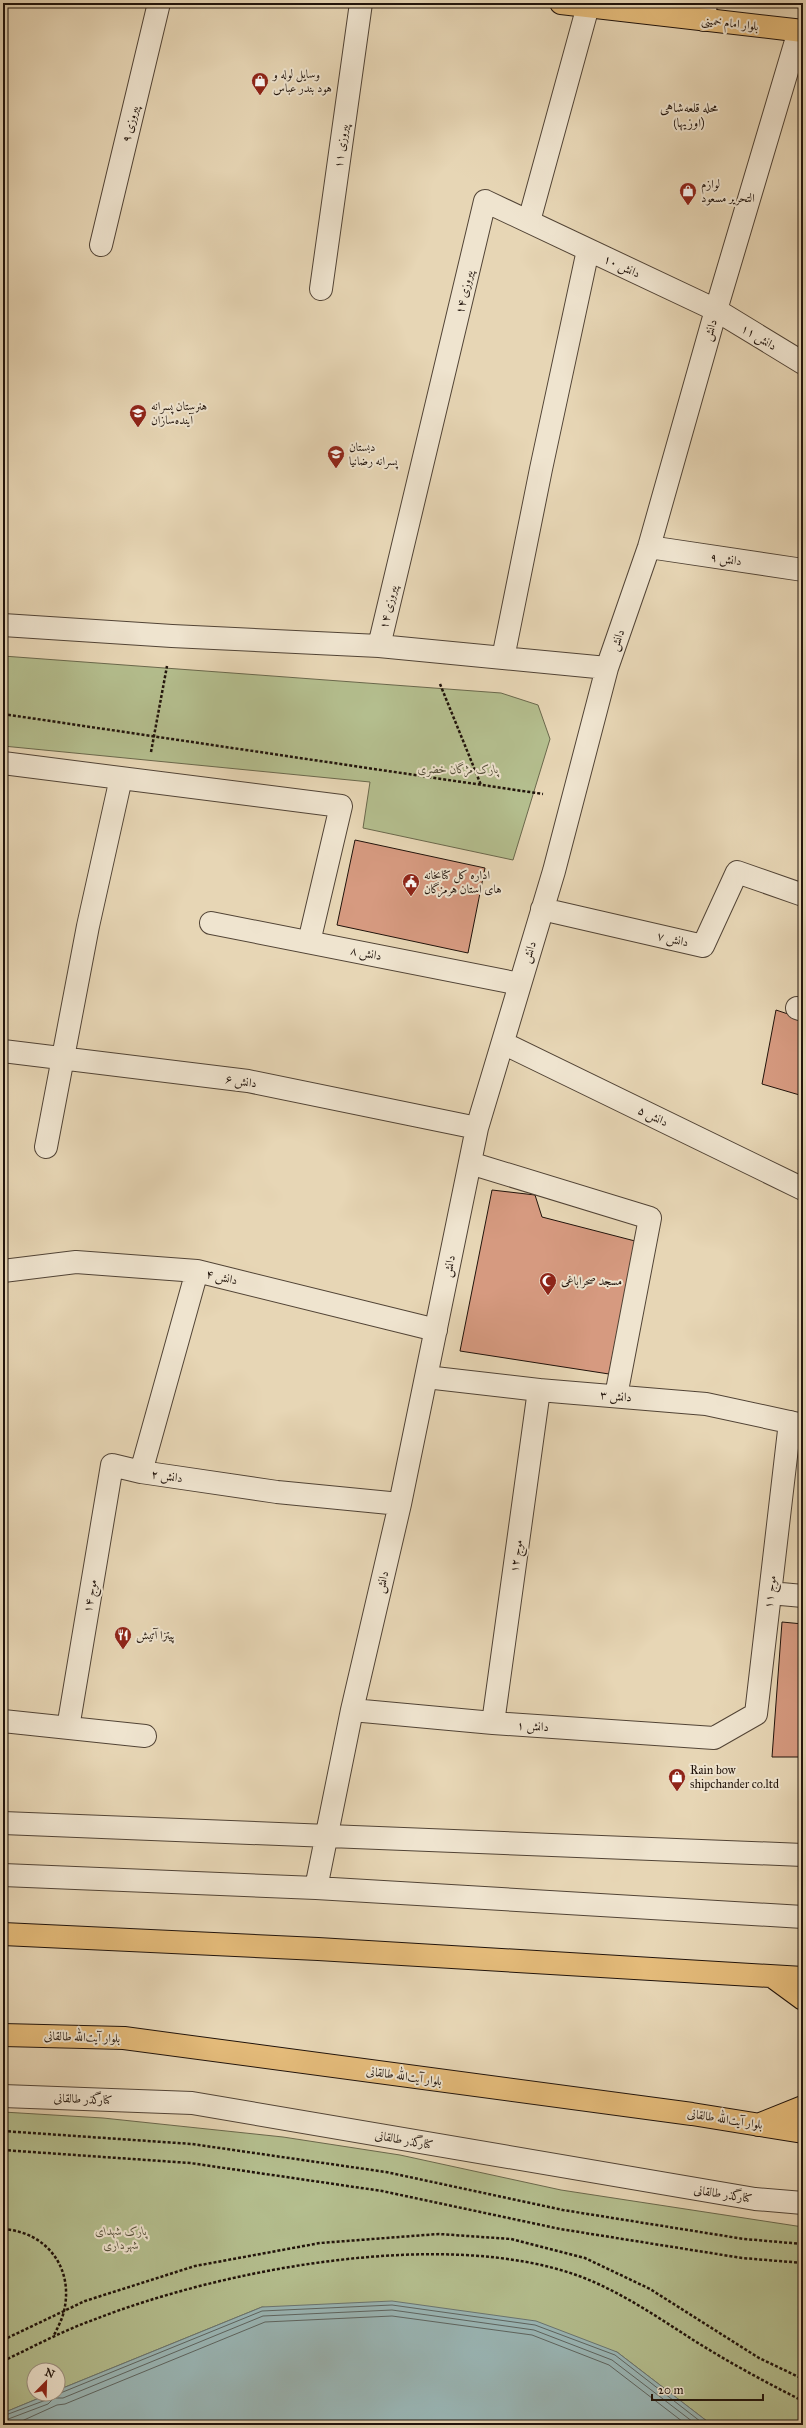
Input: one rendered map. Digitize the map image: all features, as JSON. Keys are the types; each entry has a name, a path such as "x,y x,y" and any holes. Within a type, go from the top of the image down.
{"main road":[{"name":"بلوار امام خمینی","path":"561,3 705,11 801,31"},
{"path":"3,1934 318,1949 803,1978"},
{"path":"773,1977 803,1999"},
{"name":"بلوار آیت‌الله طالقانی","path":"3,2035 124,2038 692,2114 803,2132"},
{"path":"758,2125 803,2107"}],"street":[{"name":"پیروزی ۹","path":"101,245 159,3"},
{"name":"پیروزی ۱۱","path":"321,289 361,3"},
{"path":"528,221 587,5"},
{"name":"دانش","path":"316,1888 325,1836 352,1710 400,1504 477,1128 542,909 573,799 607,668 649,547 716,310 801,31"},
{"name":"پیروزی ۱۴","path":"379,646 485,201 528,221"},
{"name":"دانش ۱۰","path":"528,221 716,310"},
{"path":"503,658 588,250"},
{"name":"دانش ۱۱","path":"716,310 803,363"},
{"name":"دانش ۹","path":"649,547 803,570"},
{"path":"3,625 172,636 379,646 607,668"},
{"path":"3,763 341,806 309,942"},
{"path":"46,1147 62,1058 121,778"},
{"name":"دانش ۷","path":"542,909 703,946 737,872 803,895"},
{"name":"دانش ۸","path":"211,923 520,984"},
{"name":"دانش ۵","path":"503,1043 803,1189"},
{"name":"دانش ۶","path":"3,1051 248,1082 477,1128"},
{"path":"470,1164 650,1218 616,1396"},
{"name":"دانش ۴","path":"3,1271 76,1262 196,1271 436,1330"},
{"name":"دانش ۲","path":"196,1271 141,1472 277,1492 400,1504"},
{"name":"دانش ۳","path":"426,1377 539,1390 706,1404 796,1423"},
{"name":"موج ۱۲","path":"493,1723 539,1390"},
{"name":"موج ۱۱","path":"714,1738 756,1714 770,1593 796,1423"},
{"name":"موج ۱۴","path":"68,1728 112,1465 141,1472"},
{"path":"770,1593 803,1596"},
{"name":"دانش ۱","path":"352,1710 493,1723 714,1738"},
{"path":"3,1721 145,1736"},
{"path":"3,1823 803,1855"},
{"path":"3,1875 316,1888 803,1917"},
{"name":"کنارگذر طالقانی","path":"3,2096 192,2104 755,2199 803,2203"}],"path":[{"path":"145,781 172,636"},
{"path":"426,650 481,785"},
{"path":"3,714 573,799"},
{"path":"3,2130 192,2144 386,2172 579,2212 744,2239 803,2244"},
{"path":"3,2150 190,2163 382,2191 575,2232 742,2258 803,2263"},
{"path":"3,2229 20,2230 40,2240 55,2256 65,2276 64,2311 53,2338"},
{"path":"3,2340 85,2301 196,2266 320,2243 439,2234 512,2239 585,2258 650,2289 759,2358 803,2380"},
{"path":"3,2361 92,2320 200,2285 322,2262 439,2253 508,2258 578,2276 634,2303 750,2374 803,2401"}],"green space":[{"name":"پارک مژگان خضری","path":"3,656 501,693 538,705 550,739 513,860 363,828 370,782 3,746"},
{"name":"پارک شهدای شهرداری","path":"3,2112 103,2118 283,2137 400,2155 561,2190 803,2227 803,2425 712,2425 617,2352 262,2307 66,2387 66,2362 26,2362 26,2402 30,2402 3,2413"}],"water":[{"path":"392,2301 536,2321 617,2352 712,2425 3,2425 3,2413 30,2402 66,2402 66,2387 262,2307"}],"building":[{"name":"اداره کل کتابخانه های استان هرمزگان","path":"355,840 485,868 468,953 337,925"},
{"path":"776,1010 803,1019 803,1096 762,1084"},
{"name":"مسجد صحراباغی","path":"492,1190 535,1195 542,1217 635,1241 609,1374 460,1351"},
{"path":"782,1622 803,1624 803,1757 772,1757"}],"place":[{"name":"وسایل لوله و هود بندر عباس","path":"260,96"},
{"name":"لوازم التحریر مسعود","path":"688,206"},
{"name":"هنرستان پسرانه آینده‌سازان","path":"138,428"},
{"name":"دبستان پسرانه رضانیا","path":"336,469"},
{"name":"اداره کل کتابخانه های استان هرمزگان","path":"411,897"},
{"name":"مسجد صحراباغی","path":"548,1296"},
{"name":"پیتزا آتیش","path":"123,1650"},
{"name":"Rain bow shipchander co.ltd","path":"677,1792"}],"district":[{"name":"محله قلعه‌شاهی (اوزیها)","path":"689,116"}]}
